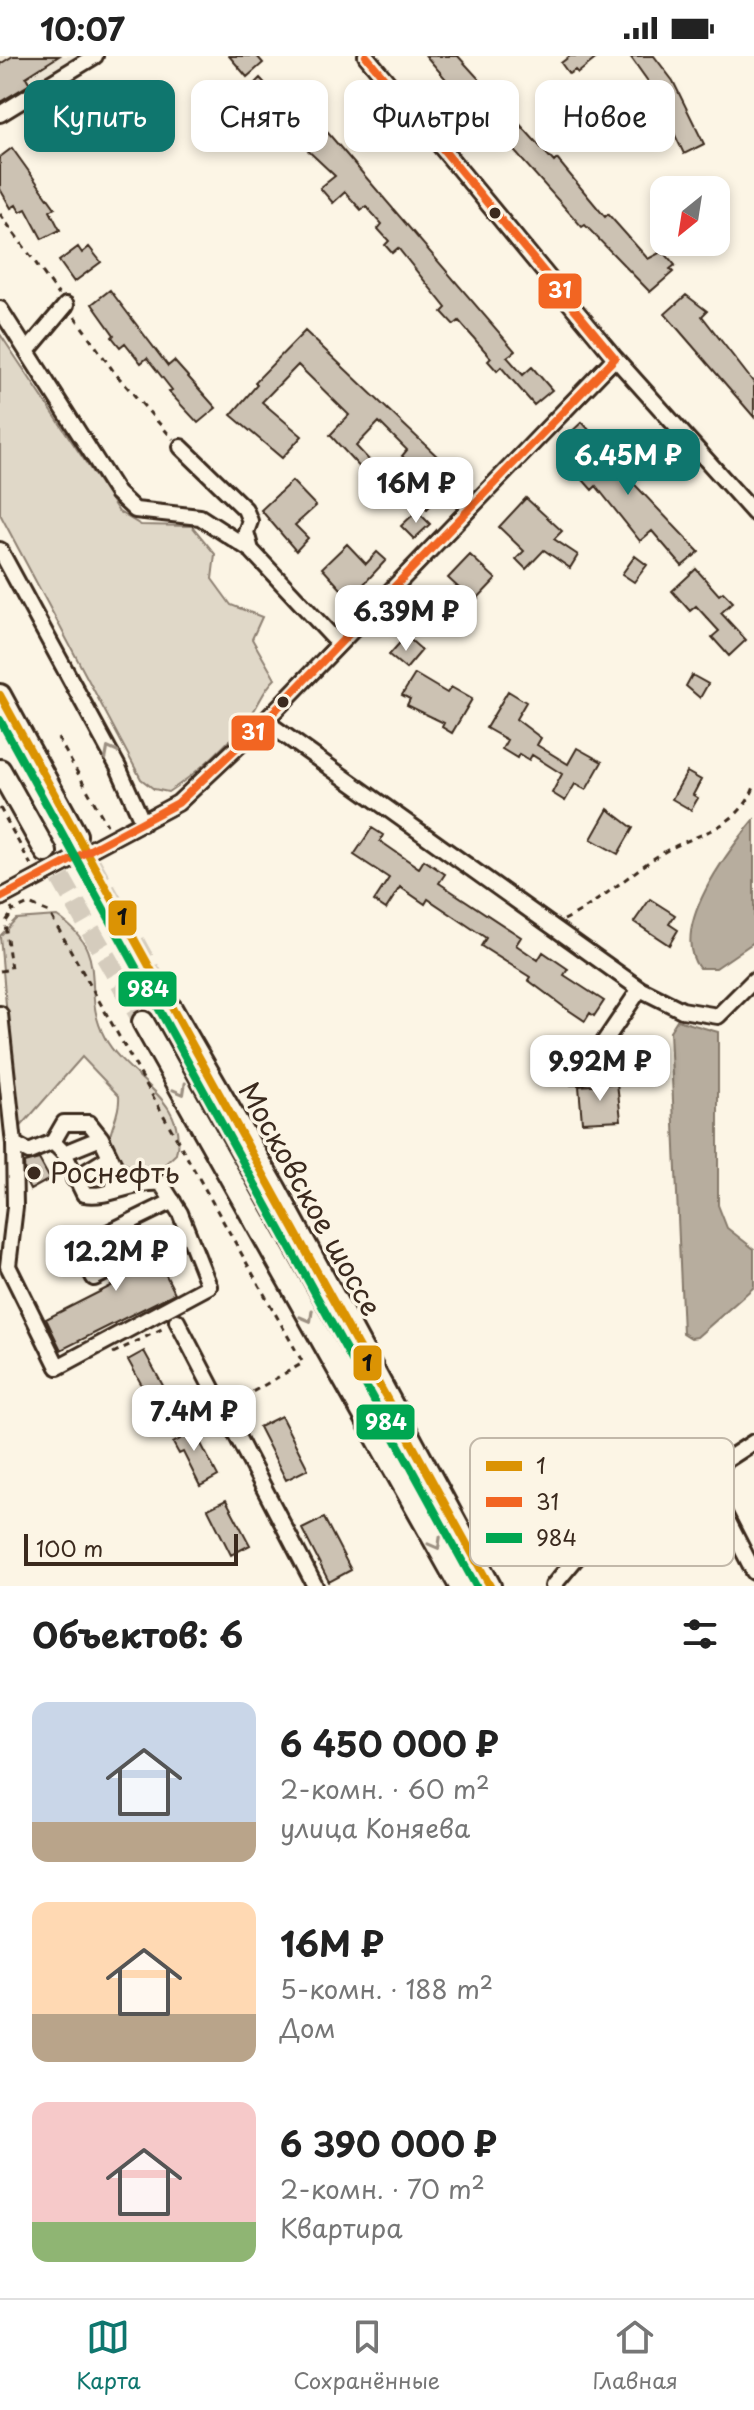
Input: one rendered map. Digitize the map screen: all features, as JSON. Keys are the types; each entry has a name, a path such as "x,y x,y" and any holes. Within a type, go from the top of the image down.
{"highway":[{"path":"0,695 76,835"},
{"path":"0,770 38,857"},
{"name":"Московское шоссе","path":"171,1008 275,1188 470,1549"},
{"name":"Московское шоссе","path":"143,1022 460,1586"},
{"name":"Московское шоссе","path":"479,1566 490,1586"}],"street":[{"path":"0,114 95,56"},
{"path":"366,56 615,358 754,513"},
{"path":"28,350 66,305"},
{"path":"0,309 117,493 135,510 200,517 251,550 339,644"},
{"path":"2,897 178,803 265,721 615,358"},
{"path":"181,447 245,509 250,521 246,532 251,550"},
{"path":"0,550 111,754 143,823"},
{"path":"265,721 640,989 682,1010 722,1024"},
{"path":"682,1010 718,1016 754,980"},
{"path":"555,1076 581,1076 640,989"},
{"path":"0,1014 14,1144 15,1207 8,1266 58,1367 209,1286 173,1201 161,1183 146,1181 94,1196 84,1194 58,1148 64,1123 89,1123 101,1138 118,1173 113,1189"},
{"path":"14,1144 29,1152 101,1138"},
{"path":"74,1179 110,1157"},
{"path":"77,1248 173,1201"},
{"path":"96,1238 86,1262 94,1278 112,1269"},
{"path":"177,1321 315,1586"},
{"path":"734,1455 754,1442"},
{"path":"734,1533 754,1572"},
{"path":"553,1586 570,1566"}],"path":[{"path":"0,214 114,372 181,447"},
{"path":"58,738 103,822"},
{"path":"551,926 589,907 659,855 696,840 736,815 754,787"},
{"path":"0,808 38,857"},
{"path":"2,897 13,911"},
{"path":"0,971 11,969 2,924 13,911 29,904 49,912 303,1363 222,1409"}],"shaded area":[{"path":"0,56 78,56 40,80 24,80 24,90 0,105"},
{"path":"0,334 119,512 141,525 192,526 215,554 212,579 231,605 262,617 252,639 275,679 233,736 202,767 168,792 154,789 141,779 0,514"},
{"path":"754,820 754,942 716,968 699,968 691,951 691,932 696,912 717,869"},
{"path":"57,916 74,930 90,959 94,1004 105,1038 127,1066 154,1090 173,1118 178,1135 176,1154 162,1167 142,1171 114,1155 110,1137 119,1096 82,1057 17,1131 0,936 16,919"},
{"path":"677,1020 718,1032 718,1205 727,1228 754,1249 754,1287 697,1337 691,1338 683,1333 670,1031"}],"building":[{"path":"13,56 59,56 26,77 24,88 0,102 0,64"},
{"path":"229,56 257,56 263,63 247,77"},
{"path":"426,56 458,56 480,80 447,80"},
{"path":"570,56 599,56 578,73 575,70 569,74 561,63"},
{"path":"630,56 654,56 672,80 647,80"},
{"path":"675,85 704,144 684,154 675,135"},
{"path":"519,123 535,141 535,152 545,152 554,162 557,159 605,217 608,214 648,259 667,256 675,265 670,269 673,272 650,292 585,225 582,227 515,152 519,152"},
{"path":"328,133 515,351 507,357 523,375 532,367 552,390 534,405 501,367 497,371 488,361 491,358 459,321 454,325 442,312 446,308 398,248 392,253 385,245 389,241 378,229 382,224 366,206 361,210 345,192 333,203 320,188 335,176 310,152 328,152"},
{"path":"12,148 55,208 50,211 60,230 42,239 26,209 20,212 16,205 11,208 0,189 0,157"},
{"path":"78,247 82,253 89,247 101,262 74,282 59,261"},
{"path":"110,290 168,366 174,361 216,408 198,423 169,392 172,390 147,358 141,363 125,343 120,347 112,337 114,335 92,304"},
{"path":"686,295 707,311 702,316 754,383 754,417 665,314"},
{"path":"305,331 458,476 427,509 413,496 428,481 402,456 407,450 379,422 356,446 398,491 389,499 330,435 349,415 298,365 262,402 302,436 282,458 231,415 257,385 255,382"},
{"path":"582,422 605,448 609,445 618,455 615,458 620,465 618,467 699,552 682,566 652,531 640,541 596,486 592,490 577,473 592,460 569,434"},
{"path":"292,481 316,506 295,525 308,538 296,551 261,510"},
{"path":"526,498 562,531 554,539 578,555 570,568 544,550 526,569 516,559 524,551 499,527"},
{"path":"417,511 430,524 414,539 401,526"},
{"path":"347,544 366,564 377,552 386,560 350,599 322,568"},
{"path":"470,555 496,579 474,602 448,578"},
{"path":"635,556 647,565 634,582 622,574"},
{"path":"696,569 719,595 723,592 733,602 721,613 746,640 729,656 712,637 719,631 696,606 690,611 672,591"},
{"path":"406,636 422,650 406,669 389,655"},
{"path":"415,674 447,693 451,687 472,699 452,733 442,727 444,723 407,705 410,699 402,695"},
{"path":"692,675 708,684 700,698 686,686"},
{"path":"508,691 526,702 516,719 541,738 537,745 568,764 577,748 602,762 586,790 575,784 565,801 552,793 562,774 532,755 529,760 519,754 517,758 502,749 507,740 486,728"},
{"path":"687,772 701,780 693,795 698,798 691,810 672,799"},
{"path":"608,809 633,828 618,854 591,839"},
{"path":"372,828 383,835 380,841 419,868 424,860 445,874 439,883 521,937 516,945 538,960 543,952 568,969 564,975 604,1001 594,1016 590,1013 585,1021 564,1007 528,980 530,977 481,946 486,938 428,899 425,904 400,887 386,909 374,901 389,878 354,855"},
{"path":"650,899 675,915 669,924 678,930 669,945 634,922"},
{"path":"662,1050 663,1081 636,1083 634,1052"},
{"path":"617,1083 621,1120 582,1122 579,1086"},
{"name":"Роснефть","path":"39,1159 50,1179 30,1190 25,1180 24,1163"},
{"path":"68,1230 73,1239 68,1252 76,1258 71,1260 58,1236"},
{"path":"144,1231 175,1293 61,1350 46,1319 119,1282 120,1264 108,1260 103,1251"},
{"path":"144,1351 166,1391 150,1400 128,1360"},
{"path":"281,1416 308,1469 286,1480 259,1427"},
{"path":"188,1419 218,1476 200,1486 183,1452 179,1454 173,1443 180,1439 174,1426"},
{"path":"226,1500 250,1545 231,1555 208,1509"},
{"path":"324,1518 351,1570 329,1582 302,1529"}],"tunnel":[{"path":"77,837 171,1008"},
{"path":"46,852 143,1022"}],"transit line":[{"name":"31","path":"0,898 178,803 265,721 615,358 366,56"},
{"name":"1","path":"0,695 470,1550"},
{"name":"984","path":"0,720 476,1586"},
{"name":"1","path":"479,1566 490,1586"}],"place":[{"name":"Роснефть","path":"34,1173"}]}
